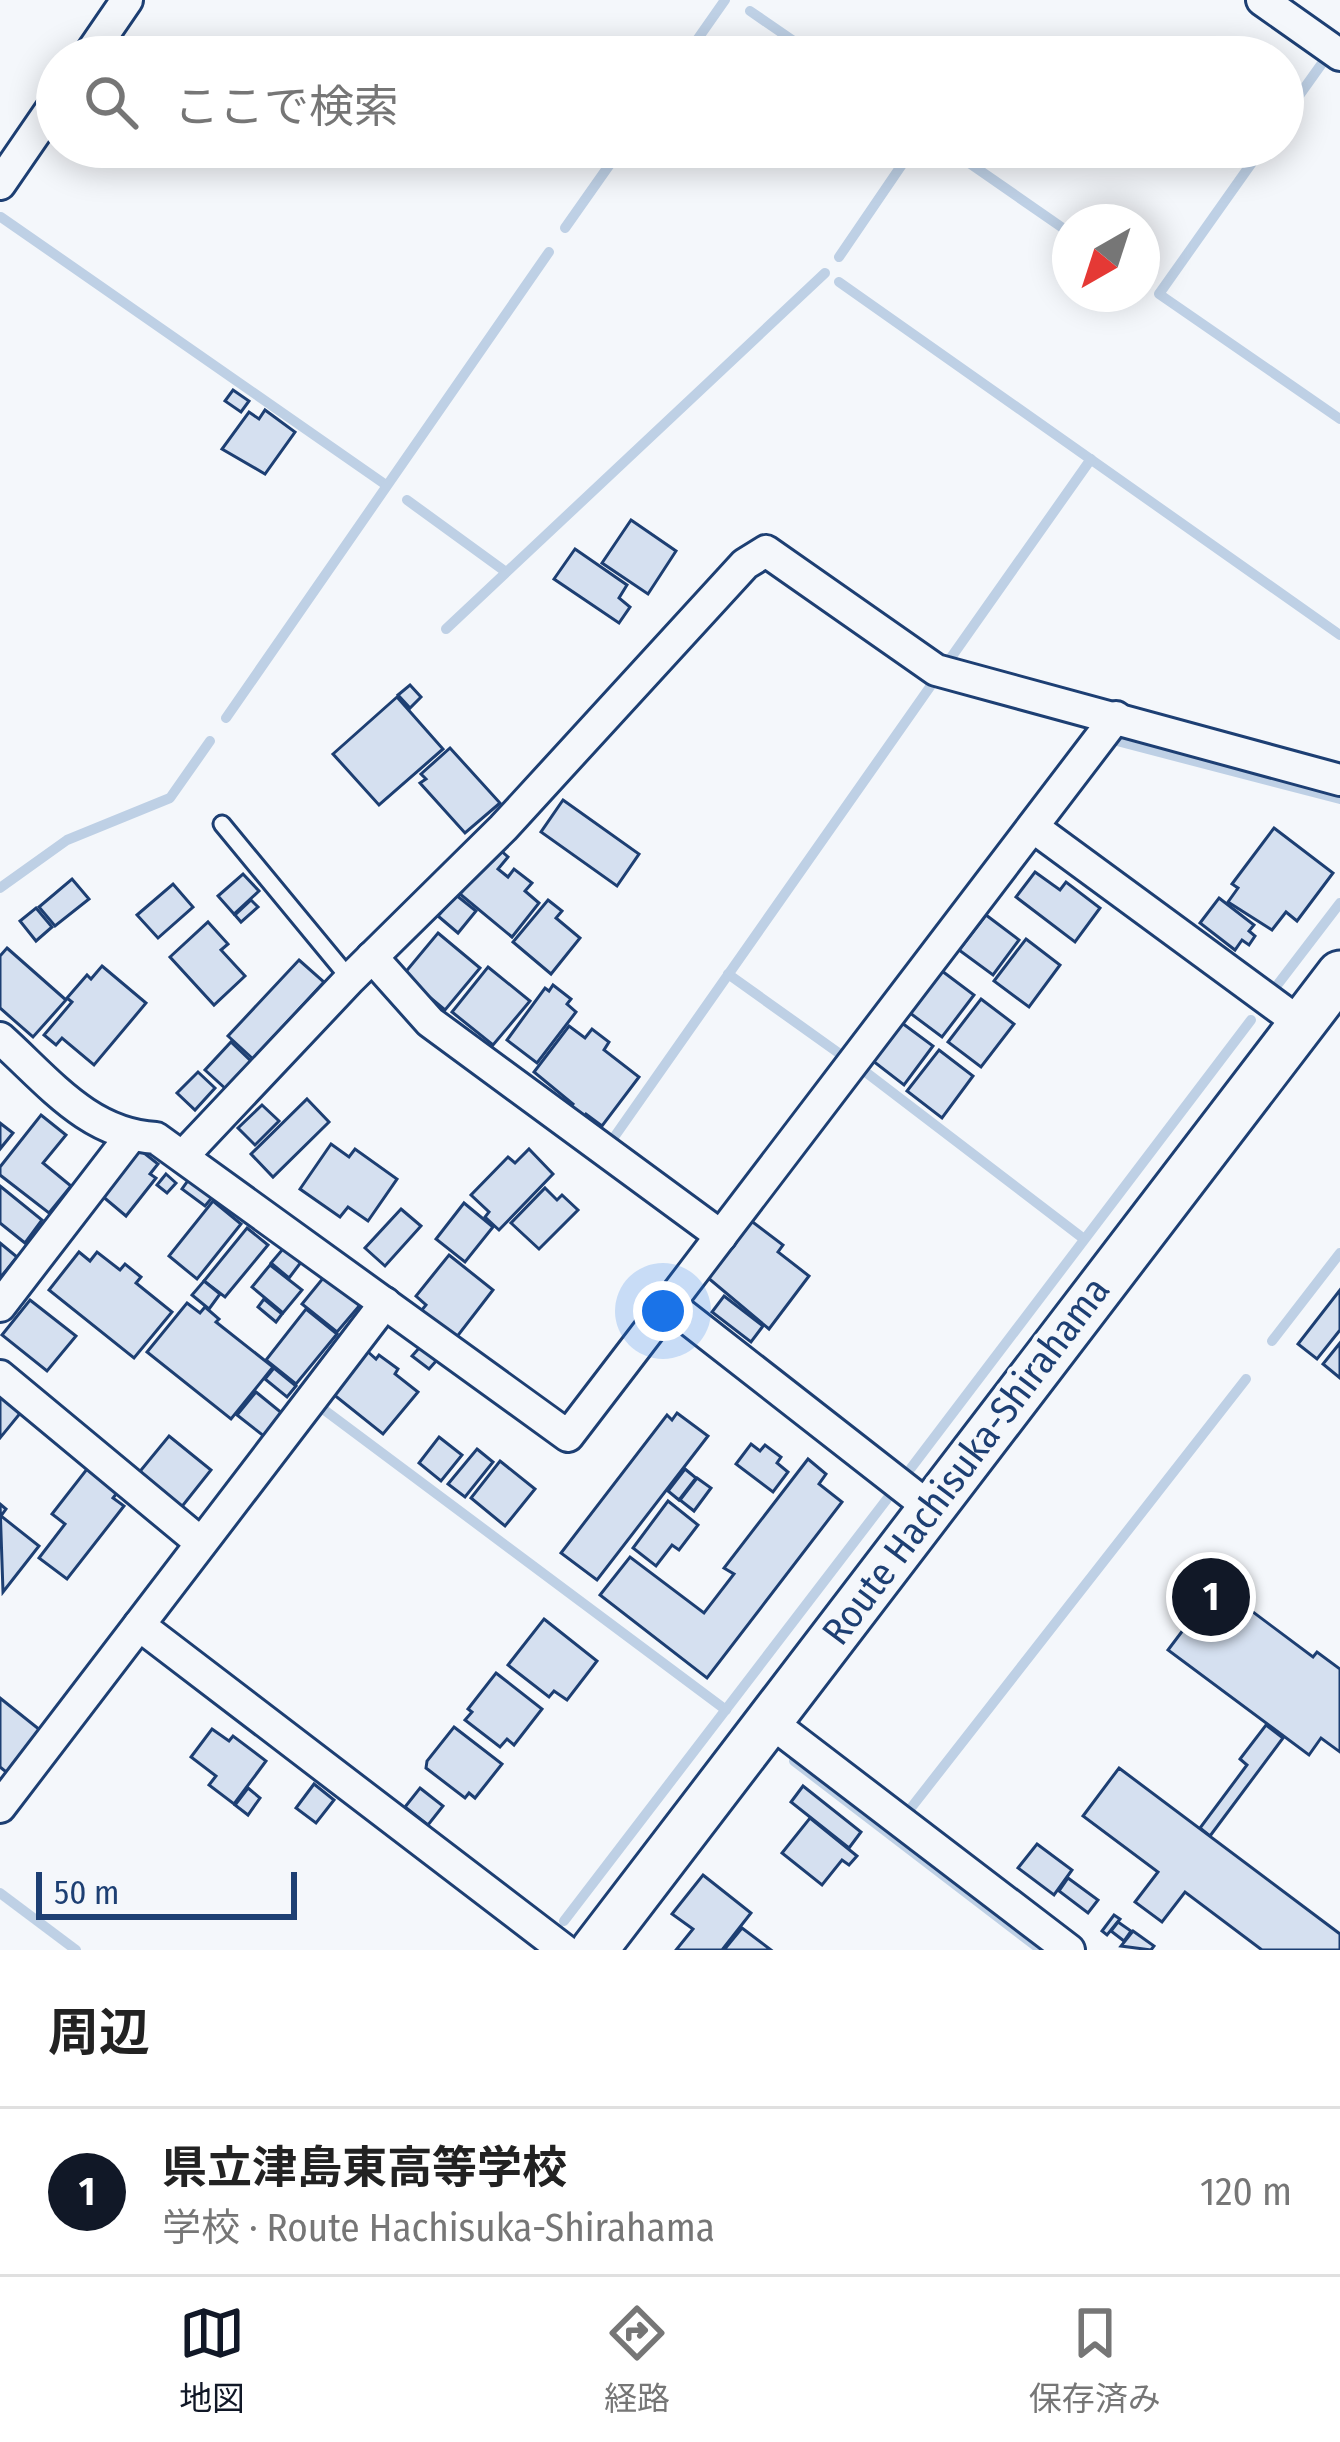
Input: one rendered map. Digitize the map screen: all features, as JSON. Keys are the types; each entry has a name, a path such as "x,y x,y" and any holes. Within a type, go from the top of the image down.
{"main road":[{"name":"Route Hachisuka-Shirahama","path":"594,1950 1340,974"}],"street":[{"path":"102,36 127,0"},
{"path":"1262,0 1340,55"},
{"path":"0,184 36,132"},
{"path":"183,1156 361,968 503,828 745,563 766,550 936,670 1340,779"},
{"path":"0,1038 96,1124 130,1137 157,1138 568,1436 1116,717"},
{"path":"1033,827 1301,1024"},
{"path":"361,968 722,1236"},
{"path":"0,1306 130,1137"},
{"path":"0,1807 385,1304"},
{"path":"669,1304 930,1508"},
{"path":"0,1376 201,1544"},
{"path":"139,1625 563,1950"},
{"path":"768,1720 1069,1950"}],"lane":[{"path":"222,824 361,968"}],"building":[{"path":"233,390 249,401 241,412 225,401"},
{"path":"265,410 295,432 265,474 222,449 249,412 259,419"},
{"path":"631,520 676,551 648,594 602,563"},
{"path":"575,549 627,585 619,598 630,607 619,623 554,579"},
{"path":"410,685 421,697 410,708 398,695"},
{"path":"397,697 443,749 379,805 333,754"},
{"path":"450,748 500,803 465,833 420,783 426,779 421,774"},
{"path":"563,800 639,854 617,886 541,832"},
{"path":"1274,828 1333,873 1297,921 1286,912 1272,930 1228,902 1238,888 1232,884"},
{"path":"498,848 508,857 498,869 508,877 514,869 532,883 525,891 539,903 512,937 460,894"},
{"path":"1035,872 1060,890 1066,882 1100,908 1075,942 1016,897"},
{"path":"243,874 259,891 234,914 218,896"},
{"path":"72,879 89,899 55,926 39,907"},
{"path":"173,884 193,907 158,938 137,915"},
{"path":"456,895 476,911 458,933 438,916"},
{"path":"1219,898 1254,925 1249,931 1255,936 1249,945 1242,940 1235,950 1200,923"},
{"path":"251,900 258,907 241,922 235,915"},
{"path":"548,900 562,911 556,918 580,938 551,974 513,942"},
{"path":"36,908 52,927 36,941 20,921"},
{"path":"986,915 1019,940 993,975 959,950"},
{"path":"208,922 228,944 221,950 245,976 214,1005 170,957"},
{"path":"438,933 480,968 445,1010 403,975"},
{"path":"1026,939 1060,965 1029,1007 994,981"},
{"path":"7,948 66,1000 33,1037 0,1008 0,956"},
{"path":"299,960 324,982 253,1059 228,1036"},
{"path":"102,966 146,1003 94,1065 62,1038 56,1045 44,1035 72,1002 67,998"},
{"path":"488,967 530,1001 493,1045 452,1012"},
{"path":"942,971 974,995 942,1037 910,1013"},
{"path":"553,985 571,999 567,1004 576,1012 537,1063 507,1040 545,988 549,991"},
{"path":"981,999 1014,1024 981,1067 948,1042"},
{"path":"902,1023 933,1046 904,1085 873,1061"},
{"path":"569,1026 585,1038 592,1029 609,1042 604,1050 639,1077 602,1126 586,1114 581,1121 568,1111 573,1104 534,1072"},
{"path":"231,1042 253,1063 227,1090 205,1070"},
{"path":"939,1050 973,1076 942,1118 907,1091"},
{"path":"198,1072 215,1088 195,1110 177,1093"},
{"path":"307,1099 329,1122 273,1177 251,1154"},
{"path":"262,1105 279,1121 255,1145 238,1128"},
{"path":"41,1115 66,1135 43,1163 71,1186 49,1213 0,1175 0,1167"},
{"path":"0,1123 13,1133 0,1149"},
{"path":"331,1144 349,1157 355,1149 397,1179 368,1221 348,1207 340,1217 300,1189"},
{"path":"139,1149 158,1164 150,1174 156,1178 126,1216 101,1195"},
{"path":"529,1149 553,1174 499,1230 471,1195 508,1157 515,1163"},
{"path":"166,1174 176,1183 167,1193 157,1185"},
{"path":"192,1175 215,1194 205,1206 182,1189"},
{"path":"0,1186 42,1220 25,1243 0,1223"},
{"path":"545,1188 557,1200 562,1195 578,1210 539,1249 511,1223"},
{"path":"213,1201 241,1224 197,1279 169,1256"},
{"path":"464,1203 493,1227 465,1262 436,1239"},
{"path":"401,1209 421,1226 385,1266 365,1248"},
{"path":"750,1220 783,1245 778,1252 809,1276 769,1329 707,1277"},
{"path":"247,1228 268,1245 225,1297 204,1281"},
{"path":"0,1243 17,1257 0,1278"},
{"path":"288,1243 305,1257 289,1278 271,1263"},
{"path":"79,1252 90,1261 97,1252 120,1270 125,1264 141,1277 136,1283 172,1312 134,1358 49,1290"},
{"path":"449,1255 493,1290 456,1338 421,1311 426,1305 416,1296"},
{"path":"270,1265 302,1290 283,1313 252,1287"},
{"path":"324,1277 360,1305 337,1332 302,1304"},
{"path":"204,1281 220,1294 209,1309 192,1295"},
{"path":"1340,1290 1340,1330 1317,1359 1298,1344"},
{"path":"724,1296 763,1326 751,1342 712,1312"},
{"path":"264,1299 282,1314 276,1322 258,1307"},
{"path":"30,1300 76,1336 47,1371 2,1335"},
{"path":"187,1303 200,1313 205,1307 219,1319 216,1322 273,1367 231,1419 147,1352"},
{"path":"306,1309 337,1334 296,1384 266,1360"},
{"path":"1340,1343 1340,1378 1323,1364"},
{"path":"420,1347 437,1360 429,1369 412,1356"},
{"path":"367,1351 398,1369 395,1374 418,1392 383,1434 333,1394"},
{"path":"274,1368 296,1386 287,1397 265,1379"},
{"path":"256,1392 283,1414 265,1437 237,1415"},
{"path":"0,1394 22,1411 0,1438"},
{"path":"677,1413 708,1436 597,1580 561,1553 667,1415 672,1420"},
{"path":"169,1436 211,1470 180,1509 137,1475"},
{"path":"439,1437 462,1455 441,1481 419,1463"},
{"path":"751,1444 760,1451 765,1445 781,1457 777,1463 788,1472 773,1492 736,1464"},
{"path":"477,1449 493,1462 465,1497 448,1484"},
{"path":"808,1459 826,1474 819,1484 842,1502 707,1678 600,1595 630,1557 704,1613 734,1574 724,1568"},
{"path":"500,1461 535,1489 505,1526 471,1498"},
{"path":"87,1469 117,1493 113,1498 124,1506 67,1579 39,1558 65,1524 52,1514"},
{"path":"685,1469 696,1478 679,1500 668,1491"},
{"path":"697,1478 711,1488 694,1511 680,1500"},
{"path":"668,1501 698,1525 679,1550 672,1545 656,1566 633,1548"},
{"path":"0,1504 6,1509 1,1516 39,1546 3,1592"},
{"path":"1217,1585 1313,1657 1317,1652 1340,1669 1340,1752 1321,1738 1309,1755 1168,1650"},
{"path":"544,1619 597,1661 567,1700 554,1691 549,1697 508,1665"},
{"path":"496,1673 542,1709 514,1745 507,1739 500,1747 465,1720"},
{"path":"0,1698 40,1730 34,1737 38,1740 10,1775 0,1767"},
{"path":"1266,1725 1283,1738 1210,1836 1200,1828 1247,1765 1240,1759"},
{"path":"454,1727 502,1764 475,1798 469,1793 465,1798 426,1768"},
{"path":"212,1729 229,1741 233,1736 266,1761 234,1804 209,1785 216,1776 191,1757"},
{"path":"1119,1768 1340,1934 1340,1950 1262,1950 1185,1892 1162,1922 1135,1902 1158,1872 1083,1816"},
{"path":"314,1784 334,1800 316,1823 296,1808"},
{"path":"803,1786 861,1832 849,1848 791,1802"},
{"path":"248,1788 260,1798 248,1815 235,1805"},
{"path":"420,1788 443,1806 428,1825 405,1807"},
{"path":"810,1818 857,1856 849,1865 842,1860 822,1885 782,1853"},
{"path":"1037,1844 1072,1870 1054,1895 1018,1868"},
{"path":"703,1875 751,1913 722,1950 676,1950 693,1929 672,1914"},
{"path":"1068,1878 1098,1900 1088,1913 1059,1891"},
{"path":"1114,1915 1120,1919 1107,1935 1102,1931"},
{"path":"1118,1922 1131,1931 1124,1941 1111,1931"},
{"path":"742,1928 771,1950 724,1950"},
{"path":"1133,1931 1154,1946 1151,1950 1121,1946"}],"waterway":[{"path":"700,36 725,0"},
{"path":"750,11 786,36"},
{"path":"1304,89 1323,62"},
{"path":"565,228 607,168"},
{"path":"839,257 900,168"},
{"path":"976,168 1052,221"},
{"path":"1248,168 1159,294 1340,419"},
{"path":"1,217 386,485"},
{"path":"226,718 549,252"},
{"path":"446,629 825,273"},
{"path":"839,282 1340,635"},
{"path":"950,659 1091,459"},
{"path":"407,500 506,572"},
{"path":"610,1143 932,684"},
{"path":"0,888 67,840 170,798 210,741"},
{"path":"1117,741 1340,799"},
{"path":"1278,984 1340,903"},
{"path":"728,974 847,1059"},
{"path":"911,1468 1251,1020"},
{"path":"859,1067 1084,1239"},
{"path":"1272,1341 1340,1253"},
{"path":"907,1813 1246,1379"},
{"path":"323,1409 726,1710"},
{"path":"564,1921 887,1499"},
{"path":"794,1761 1041,1950"},
{"path":"0,1893 76,1950"}],"place":[{"name":"県立津島東高等学校","path":"1211,1597"}]}
